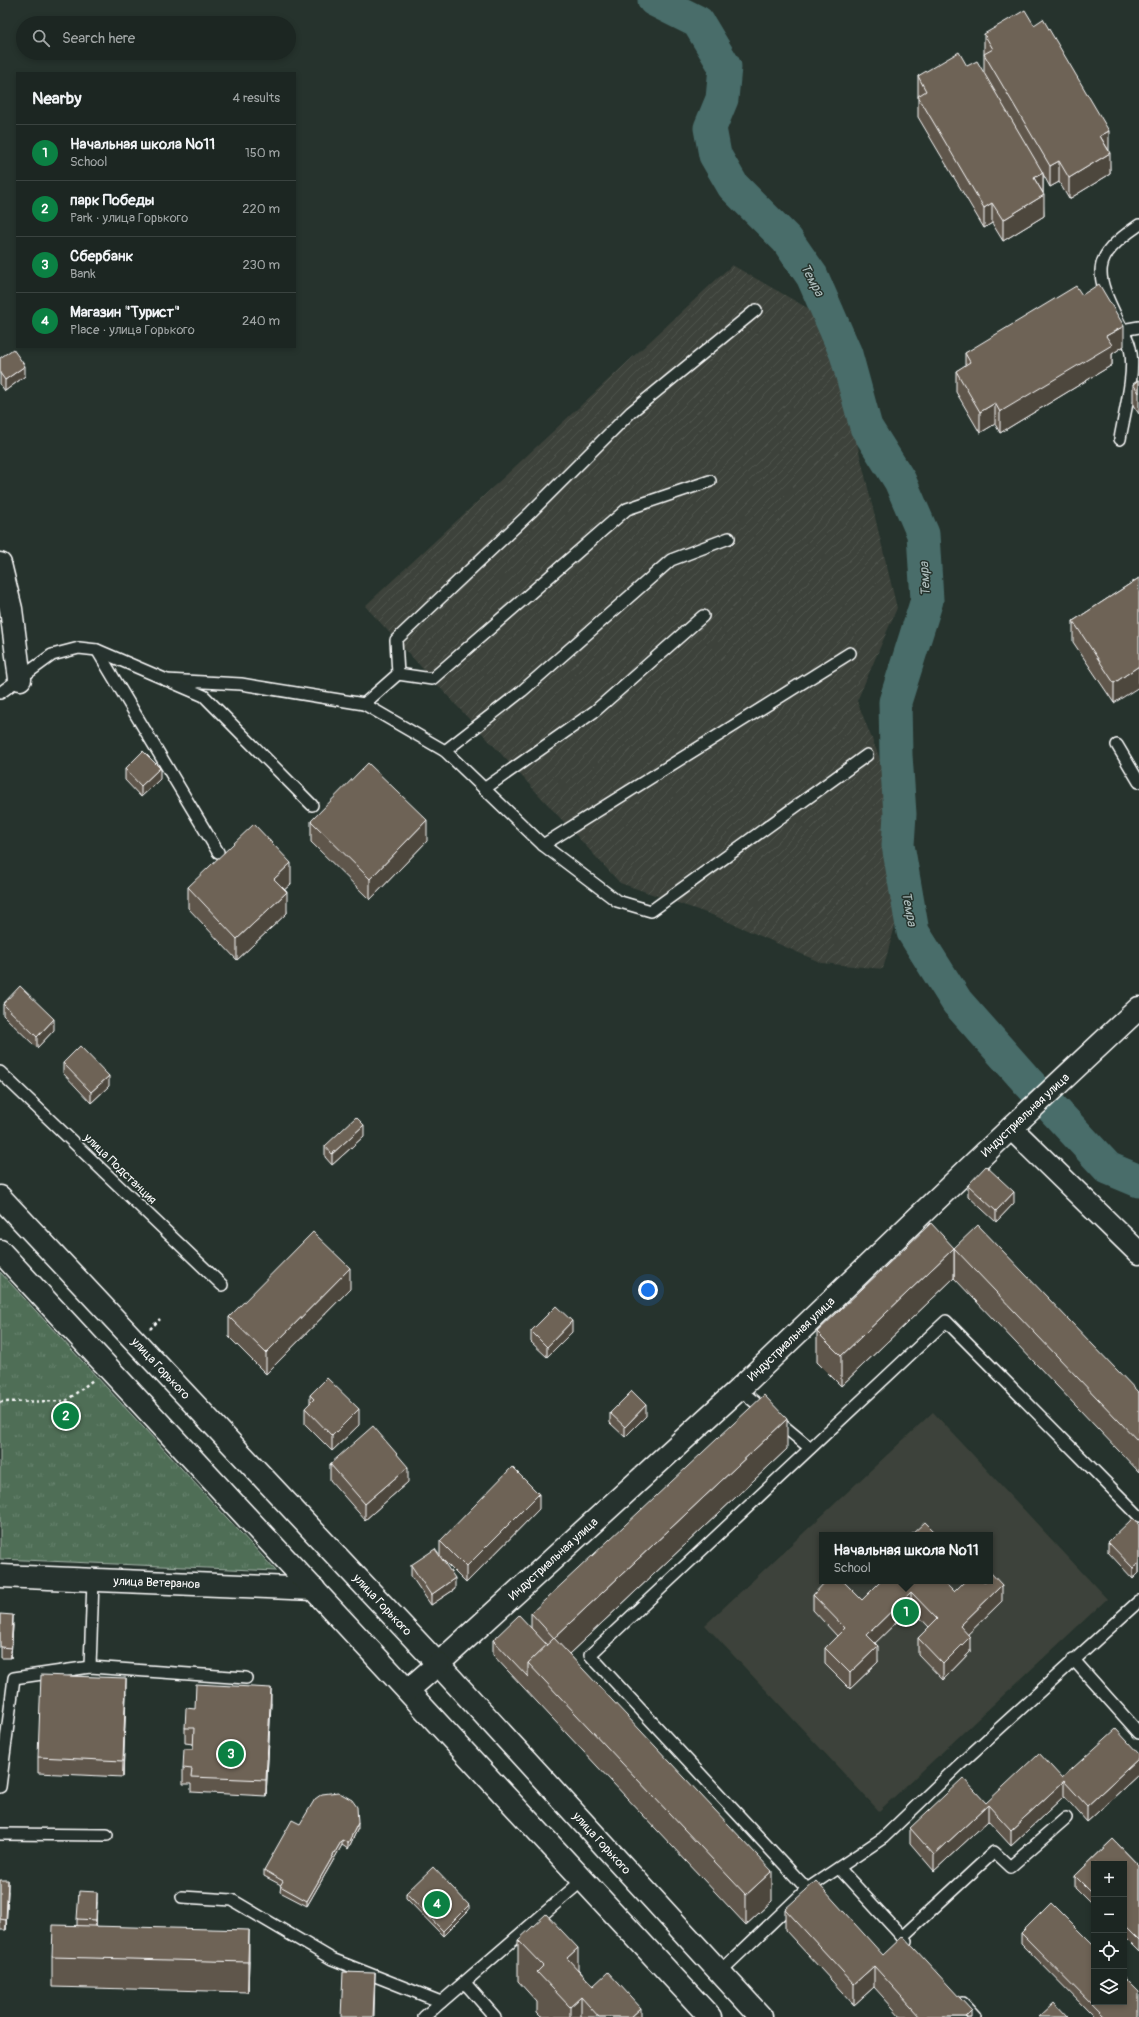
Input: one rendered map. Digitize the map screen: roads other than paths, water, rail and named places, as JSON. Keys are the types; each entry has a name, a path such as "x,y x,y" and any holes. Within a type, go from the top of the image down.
{"main road":[{"path":"0,564 10,609 20,679"},
{"name":"Индустриальная улица","path":"408,1690 739,1389 1011,1128 1139,1008"},
{"path":"1011,1128 1139,1253"},
{"name":"улица Горького","path":"0,1197 438,1664 719,1973 761,2017"},
{"path":"0,1251 710,2017"},
{"name":"улица Ветеранов","path":"0,1576 314,1589"}],"lane":[{"path":"1120,439 1131,373 1130,349 1103,290 1100,275 1102,262 1110,248 1120,238 1139,225"},
{"path":"398,674 396,640 531,512 631,412 756,310"},
{"path":"1122,330 1139,327"},
{"path":"364,704 398,674 432,678 627,508 710,481"},
{"path":"445,751 522,691 671,560 729,538"},
{"path":"484,789 595,711 703,616"},
{"path":"0,693 52,655 79,648 97,650 204,696 312,805"},
{"path":"97,650 218,852"},
{"path":"543,845 850,653"},
{"path":"166,680 241,684 364,704 445,751 543,845 617,901 651,911 867,754"},
{"path":"1117,745 1139,782"},
{"name":"улица Подстанция","path":"0,1072 222,1286"},
{"path":"807,1890 590,1655 946,1321 1139,1516"},
{"path":"739,1389 810,1448"},
{"path":"90,1666 93,1580"},
{"path":"719,1973 807,1890 883,1838 1073,1659 1139,1601"},
{"path":"1073,1659 1139,1733"},
{"path":"0,1787 14,1678 90,1666 246,1678"},
{"path":"902,1937 994,1852 1010,1867 1066,1818"},
{"path":"0,1834 107,1835"},
{"path":"839,1868 912,1948"},
{"path":"424,2017 584,1880"},
{"path":"182,1897 232,1900 332,1960 441,2002"},
{"path":"465,1983 495,2017"},
{"path":"954,1994 975,2017"}],"waterway":[{"name":"Темра","path":"654,0 698,22 725,67 722,99 710,128 715,155 733,186 787,240 812,276 846,354 866,427 900,481 923,534 927,600 895,702 896,755 900,814 898,845 913,932 957,1002 1027,1081 1108,1168 1139,1181"}],"place":[{"name":"парк Победы","path":"66,1416"},
{"name":"Начальная школа №11","path":"906,1612"},
{"name":"Сбербанк","path":"231,1754"},
{"name":"Магазин \"Турист\"","path":"437,1904"}]}
